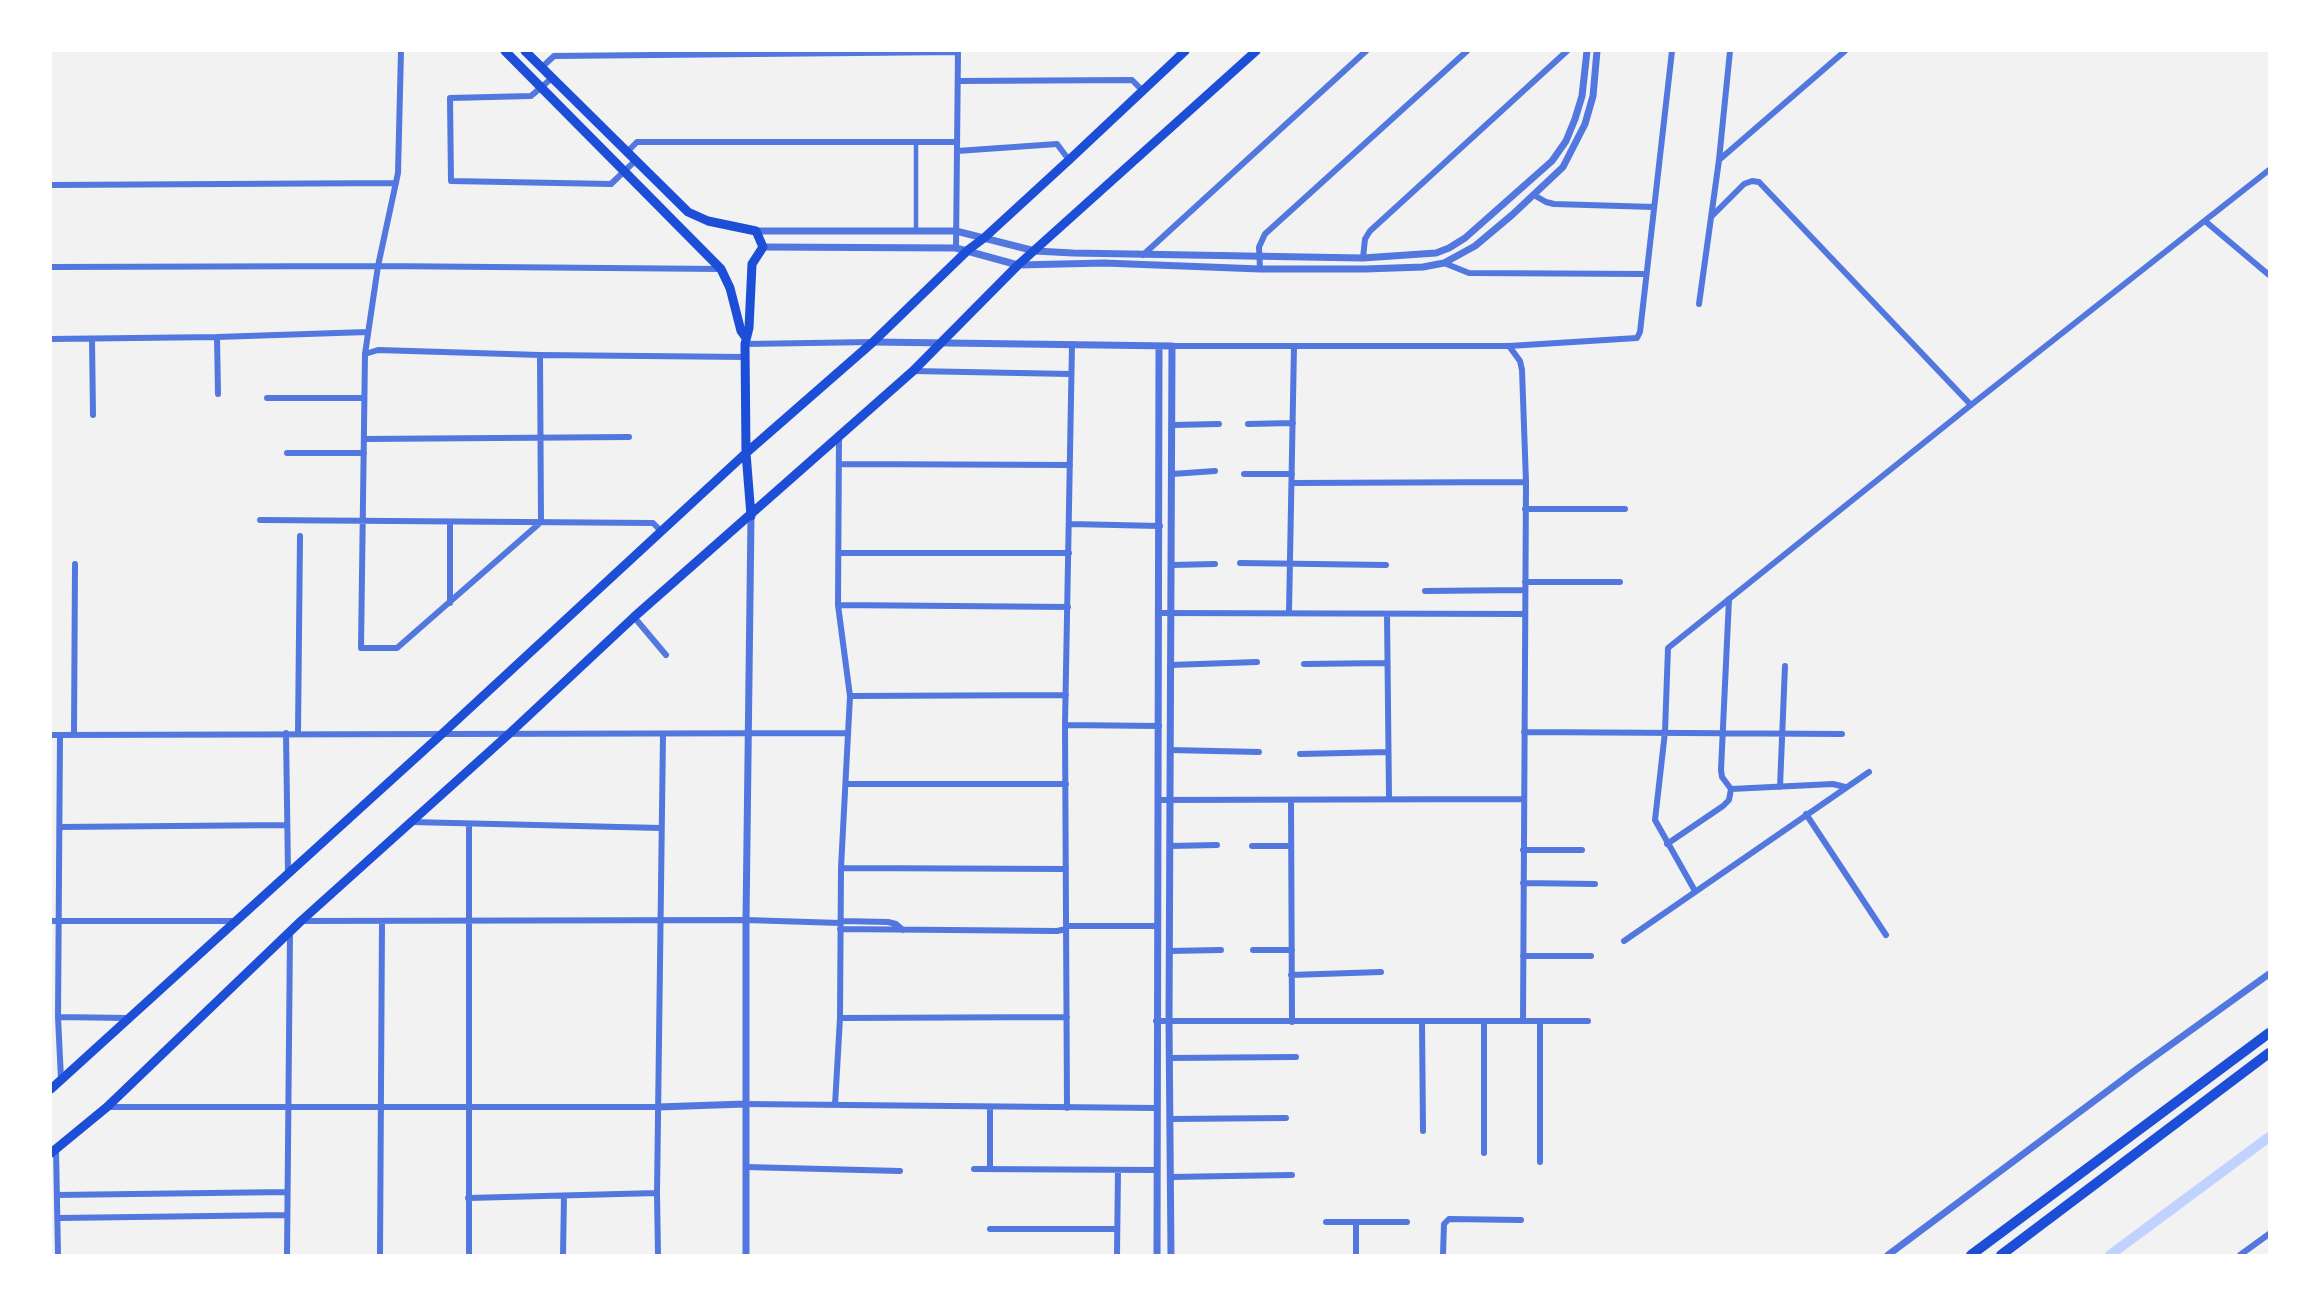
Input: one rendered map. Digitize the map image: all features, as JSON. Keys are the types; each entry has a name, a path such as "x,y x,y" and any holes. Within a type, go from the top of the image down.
{"highway":[{"path":"1971,1255 2269,1033"},
{"path":"2001,1255 2269,1053"}],"main road":[{"path":"505,51 721,269 730,288 745,341 746,453 751,516"},
{"path":"525,51 688,212 708,221 756,231 763,247 752,264 749,328 745,341"},
{"path":"51,1089 746,453 873,342 968,250 1185,51"},
{"path":"53,1151 107,1107 301,921 634,617 913,371 1018,265 1256,51"}],"street":[{"path":"401,51 396,183 378,266 365,354 361,649 397,648 541,522 540,355"},
{"path":"1143,255 1366,51"},
{"path":"1260,269 1260,240 1265,234 1467,51"},
{"path":"1363,258 1365,239 1370,231 1567,51"},
{"path":"756,231 956,231 1035,251 1143,255 1363,258 1420,255 1449,248 1504,206 1552,161 1566,141 1575,119 1582,96 1587,51"},
{"path":"763,247 956,248 1018,265 1365,269 1423,267 1444,263 1475,246 1563,167 1585,124 1592,96 1597,51"},
{"path":"745,341 1159,346 1509,346 1637,338 1640,332 1672,51"},
{"path":"1719,160 1845,51"},
{"path":"541,68 554,56 958,52 956,248"},
{"path":"1699,304 1731,52"},
{"path":"552,78 531,96 450,98 451,181 611,184 635,160"},
{"path":"958,81 1132,80 1143,91"},
{"path":"627,152 637,142 957,142"},
{"path":"916,142 916,231"},
{"path":"957,151 1057,144 1069,160"},
{"path":"1695,891 1655,820 1665,732 1668,648 1672,642 2269,170"},
{"path":"1712,215 1745,184 1759,182 1971,405"},
{"path":"51,185 396,183"},
{"path":"1534,195 1554,204 1654,207"},
{"path":"1504,206 1512,215"},
{"path":"677,225 688,212"},
{"path":"2205,221 2269,275"},
{"path":"1444,263 1469,273 1646,274"},
{"path":"51,267 721,269"},
{"path":"51,339 367,332"},
{"path":"217,337 218,394"},
{"path":"92,339 93,415"},
{"path":"1067,1108 1065,725 1072,344"},
{"path":"1157,1255 1159,346"},
{"path":"1171,1255 1168,1021 1172,346"},
{"path":"1289,612 1294,346"},
{"path":"1509,346 1520,361 1522,370 1526,482 1523,1021"},
{"path":"365,354 378,350 746,357"},
{"path":"913,371 1072,374"},
{"path":"267,398 364,398"},
{"path":"1248,424 1293,423"},
{"path":"1172,425 1219,424"},
{"path":"364,439 629,437"},
{"path":"835,1105 840,1018 841,869 850,696 838,605 839,438"},
{"path":"287,453 364,453"},
{"path":"840,464 1070,465"},
{"path":"1172,474 1215,471"},
{"path":"1244,474 1292,474"},
{"path":"1292,483 1526,482"},
{"path":"1525,509 1625,509"},
{"path":"746,1255 746,920 751,516"},
{"path":"260,520 653,523 661,531"},
{"path":"450,522 450,603"},
{"path":"1070,524 1160,526"},
{"path":"298,733 300,536"},
{"path":"839,552 1069,553"},
{"path":"74,735 75,564"},
{"path":"1172,565 1215,564"},
{"path":"1240,564 1386,565"},
{"path":"1525,582 1620,582"},
{"path":"1424,591 1525,590"},
{"path":"1667,844 1729,800 1731,789 1722,777 1721,770 1729,599"},
{"path":"838,605 1068,607"},
{"path":"1159,613 1524,614"},
{"path":"1387,614 1389,798"},
{"path":"634,617 666,655"},
{"path":"1170,665 1257,662"},
{"path":"1304,664 1387,663"},
{"path":"1780,787 1785,666"},
{"path":"850,696 1066,695"},
{"path":"1065,725 1158,726"},
{"path":"1524,732 1842,734"},
{"path":"286,733 288,873"},
{"path":"51,735 848,733"},
{"path":"658,1255 663,734"},
{"path":"60,735 60,827 54,920 61,1079"},
{"path":"1170,750 1259,752"},
{"path":"1300,754 1388,752"},
{"path":"1624,941 1870,772"},
{"path":"846,783 1066,784"},
{"path":"1731,789 1833,785 1845,787"},
{"path":"1158,800 1523,799"},
{"path":"1291,800 1292,1022"},
{"path":"1806,814 1886,935"},
{"path":"410,822 661,828"},
{"path":"469,824 469,1255"},
{"path":"60,827 287,825"},
{"path":"1170,846 1217,845"},
{"path":"1252,846 1291,846"},
{"path":"1523,850 1582,850"},
{"path":"841,869 1066,869"},
{"path":"1523,883 1595,884"},
{"path":"54,920 236,921"},
{"path":"301,921 746,920 840,924 888,922 896,924 899,930 1058,931 1066,927 1157,926"},
{"path":"380,1255 382,921"},
{"path":"287,1255 290,932"},
{"path":"1169,951 1222,950"},
{"path":"1253,950 1292,950"},
{"path":"1523,956 1591,956"},
{"path":"1292,975 1381,972"},
{"path":"1888,1255 2269,974"},
{"path":"58,1017 128,1018"},
{"path":"840,1018 1067,1017"},
{"path":"1156,1021 1588,1021"},
{"path":"1484,1021 1485,1153"},
{"path":"1540,1021 1540,1162"},
{"path":"1422,1022 1423,1131"},
{"path":"1169,1058 1296,1057"},
{"path":"107,1107 658,1107 745,1104 1157,1108"},
{"path":"990,1108 990,1169"},
{"path":"1170,1119 1286,1118"},
{"path":"53,1151 58,1255"},
{"path":"746,1167 900,1171"},
{"path":"974,1169 1157,1170"},
{"path":"1116,1255 1118,1170"},
{"path":"1170,1177 1292,1175"},
{"path":"57,1195 287,1192"},
{"path":"468,1198 657,1193"},
{"path":"564,1196 564,1255"},
{"path":"58,1218 287,1215"},
{"path":"1443,1255 1444,1224 1449,1219 1521,1220"},
{"path":"1326,1222 1407,1222"},
{"path":"1356,1222 1356,1255"},
{"path":"990,1229 1117,1229"},
{"path":"2240,1255 2269,1234"}],"waterway":[{"path":"2110,1255 2269,1137"}]}
